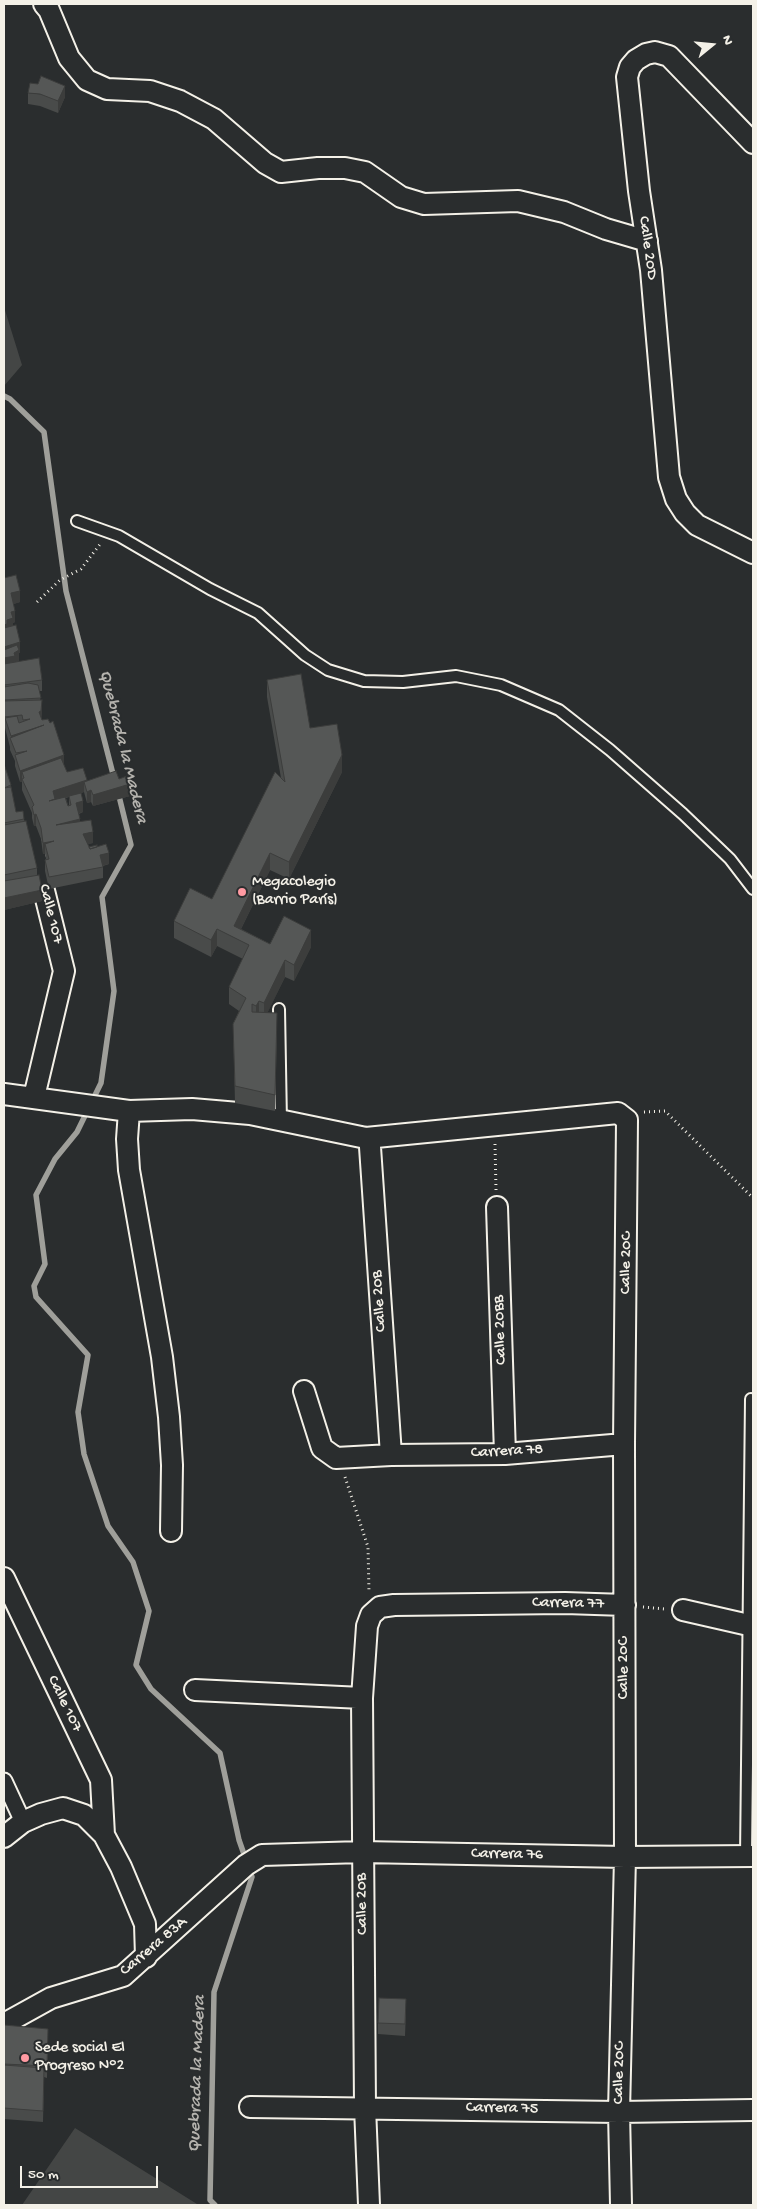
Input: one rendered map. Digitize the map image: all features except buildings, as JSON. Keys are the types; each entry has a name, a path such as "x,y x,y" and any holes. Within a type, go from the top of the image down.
{"street":[{"path":"44,4 49,10 69,58 87,80 107,89 150,91 180,101 214,119 265,163 281,172 318,168 365,172 401,197 424,204 518,201 564,212 606,230 647,241"},
{"name":"Calle 20D","path":"753,143 669,56 655,52 636,60 627,77 647,241 669,477 676,499 685,513 697,525 753,553"},
{"name":"Calle 107","path":"4,730 64,971 34,1097"},
{"path":"4,1094 129,1111 192,1110 250,1114 281,1122 366,1138 618,1113"},
{"path":"129,1111 127,1139 129,1170 162,1357 169,1417 172,1465 170,1531"},
{"name":"Calle 20C","path":"618,1113 627,1120 629,1130 624,1444 625,1857 619,2112 621,2205"},
{"name":"Calle 20B","path":"370,1147 390,1455"},
{"name":"Calle 20BB","path":"497,1207 505,1454"},
{"path":"304,1391 322,1448 336,1458"},
{"name":"Carrera 78","path":"336,1458 390,1455 505,1454 624,1444"},
{"name":"Calle 107","path":"4,1578 101,1780 104,1836"},
{"name":"Carrera 77","path":"380,1607 468,1603 565,1602 625,1605"},
{"name":"Calle 20B","path":"370,2205 366,2107 362,1852 362,1698 367,1626 371,1615 380,1607"},
{"path":"682,1610 751,1627"},
{"path":"195,1690 362,1698"},
{"path":"4,1781 23,1822 4,1837"},
{"name":"Calle 107","path":"23,1822 63,1808 84,1815 104,1836 121,1867 145,1924 146,1957"},
{"name":"Carrera 76","path":"254,1860 362,1852 625,1857 750,1856"},
{"name":"Carrera 83A","path":"4,2024 50,1998 123,1976 254,1860"},
{"name":"Carrera 75","path":"250,2107 366,2107 619,2112 753,2110"}],"lane":[{"path":"77,521 110,532 210,589 258,613 305,655 328,670 364,681 403,682 456,676 501,685 559,710 610,750 683,814 730,859 753,889"},
{"path":"278,1010 281,1122"},
{"path":"750,1856 751,1399"}],"path":[{"path":"37,602 60,580 81,569 110,532"},
{"path":"618,1113 665,1111 753,1198"},
{"path":"494,1138 497,1207"},
{"path":"336,1458 346,1478 368,1547 370,1593 380,1607"},
{"name":"Carrera 77","path":"625,1605 682,1610"}],"shaded area":[{"path":"4,307 22,365 4,386"},
{"path":"75,2128 197,2204 22,2205"}],"waterway":[{"name":"Quebrada la Madera","path":"4,396 10,399 44,432 66,591 114,778"},
{"name":"Quebrada la Madera","path":"118,792 131,845 102,897 114,991 101,1083 77,1132 55,1159 36,1195 45,1264 34,1286 36,1297 88,1355 78,1412 84,1454 108,1526 133,1562 149,1611 136,1665 151,1689 220,1753 239,1840 252,1877 214,1992 210,2200 215,2205"}],"place":[{"name":"Megacolegio (Barrio París)","path":"242,892"},
{"name":"Sede social El Progreso N°2","path":"25,2058"}]}
